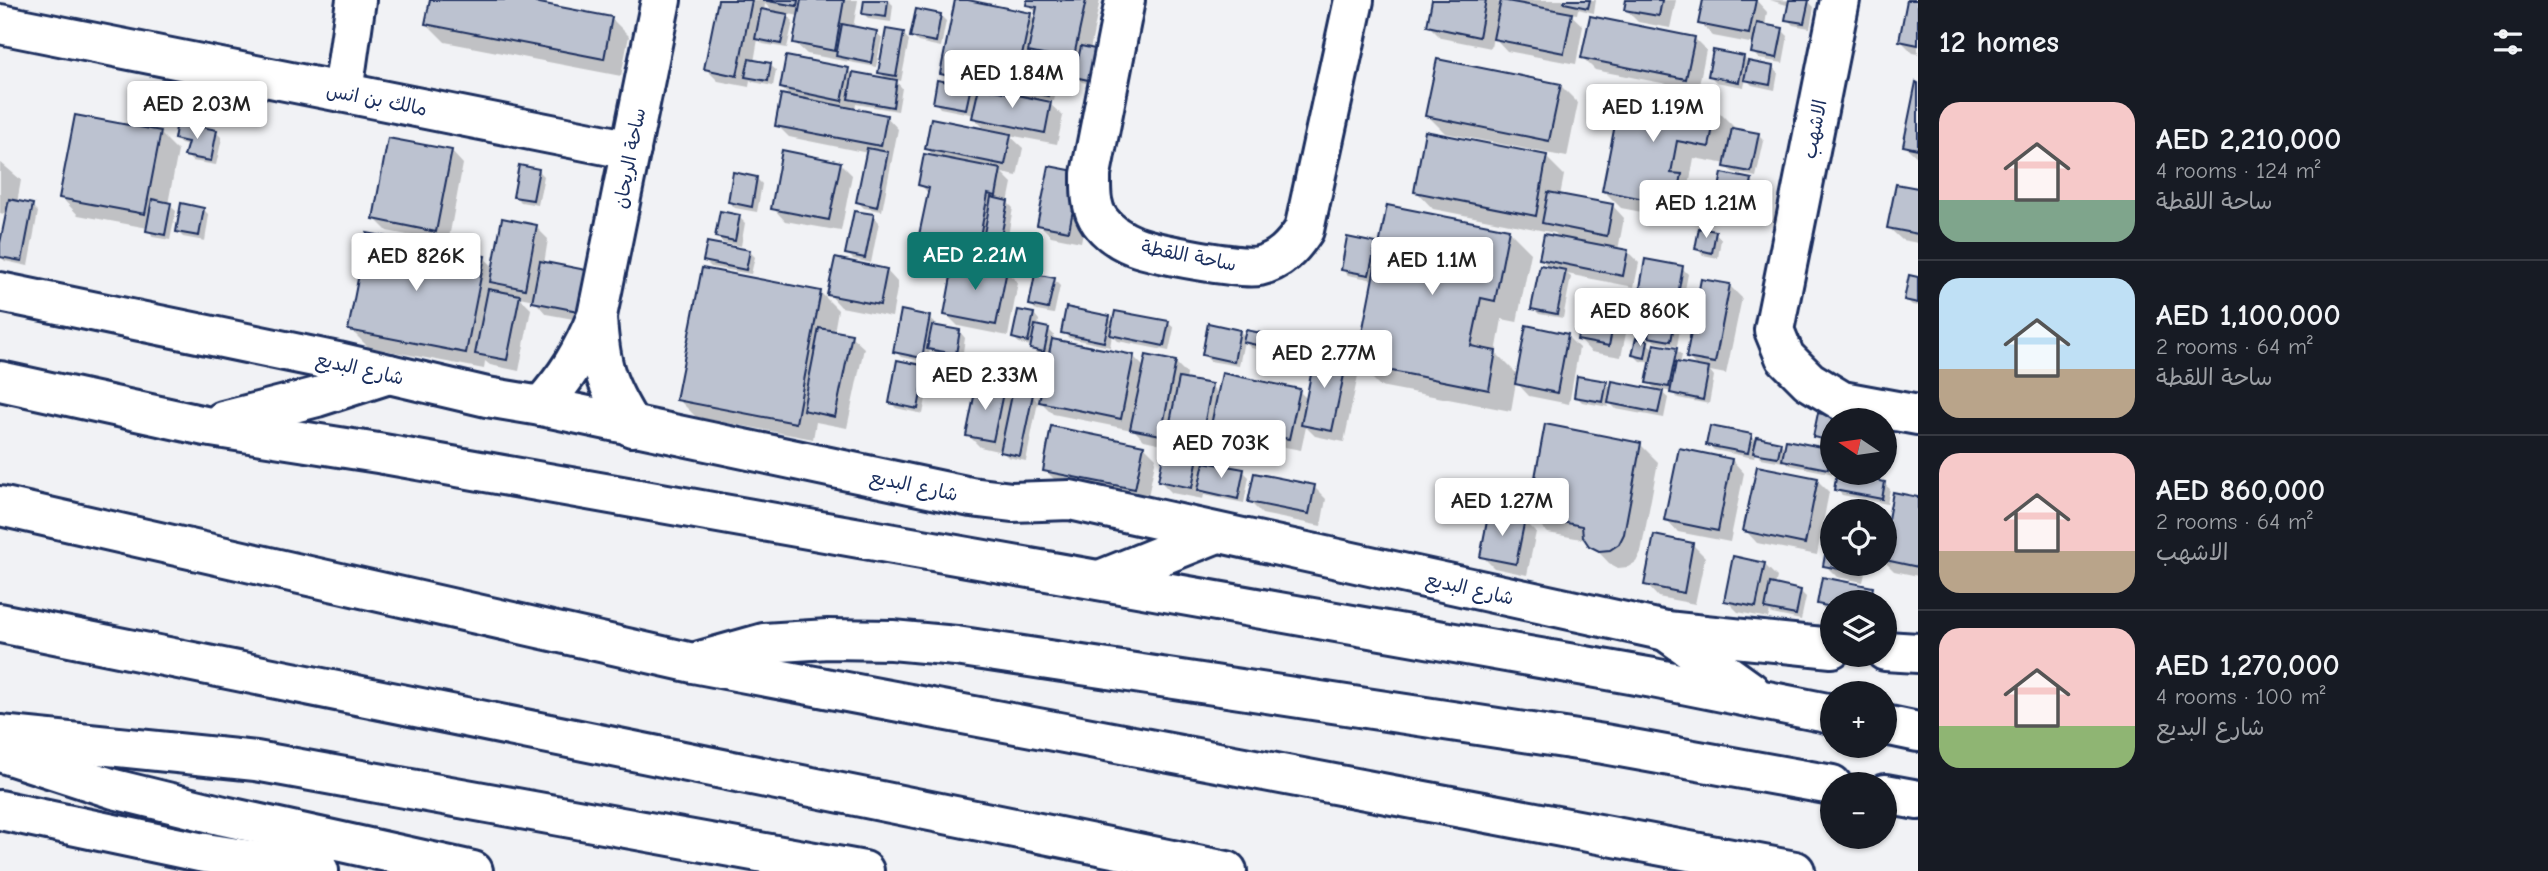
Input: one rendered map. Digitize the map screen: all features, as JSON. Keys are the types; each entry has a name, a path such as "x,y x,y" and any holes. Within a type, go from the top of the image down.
{"main road":[{"path":"343,92 356,0"},
{"name":"ساحة الريحان","path":"541,406 564,380 583,350 597,316 661,0"},
{"name":"ساحة اللقطة","path":"1125,0 1091,174 1090,198 1099,220 1116,237 1137,247 1237,266 1257,267 1277,260 1293,247 1304,230 1354,0"},
{"name":"الاشهب","path":"1840,0 1774,330 1785,357 1809,381 1842,401 1918,415"},
{"name":"مالك بن انس","path":"0,24 631,150"},
{"name":"شارع البديع","path":"0,292 487,397 541,406 971,497 1012,502 1070,500 1666,631 1820,647"},
{"name":"ساحة الريحان","path":"597,316 600,355 611,393 632,427"},
{"path":"205,426 317,397 389,374"},
{"path":"0,381 205,426 378,453 1100,580 1760,698 1820,711"},
{"path":"0,506 693,663 1795,871"},
{"path":"1100,580 1217,533"},
{"path":"0,623 1227,871"},
{"path":"1666,631 1760,698"},
{"path":"693,663 764,643 828,639 892,640 956,646 1592,742 1820,783"},
{"path":"1897,652 1918,653"},
{"path":"1897,728 1918,732"},
{"path":"0,735 256,761 864,871"},
{"path":"0,752 114,789 225,817 473,871"},
{"path":"1897,796 1918,800"},
{"path":"0,810 198,852 319,871"}],"building":[{"path":"430,0 524,0 612,17 604,59 425,24"},
{"path":"718,0 752,0 737,76 704,69"},
{"path":"762,0 798,0 797,6"},
{"path":"801,0 844,0 835,51 793,43"},
{"path":"864,0 888,0 886,17 862,14"},
{"path":"955,0 968,0 1031,13 1015,89 940,74"},
{"path":"1027,0 1086,0 1073,61 1028,52 1037,7 1026,5"},
{"path":"1432,0 1486,0 1479,37 1427,26"},
{"path":"1501,0 1572,13 1564,53 1493,39"},
{"path":"1565,0 1590,0 1588,8 1564,3"},
{"path":"1626,0 1662,0 1659,16 1624,10"},
{"path":"1703,0 1756,0 1749,34 1698,24"},
{"path":"1789,0 1809,0 1804,23 1785,20"},
{"path":"1907,0 1918,0 1918,45 1899,41"},
{"path":"761,9 788,14 781,44 755,39"},
{"path":"916,9 941,14 936,42 910,37"},
{"path":"1590,16 1695,37 1686,79 1581,58"},
{"path":"1757,23 1783,28 1777,58 1751,53"},
{"path":"842,24 877,31 871,63 836,56"},
{"path":"886,29 904,32 896,76 878,73"},
{"path":"1081,46 1104,51 1098,82 1074,77"},
{"path":"1713,50 1744,56 1739,82 1708,76"},
{"path":"786,56 849,68 842,101 780,88"},
{"path":"1029,58 1055,63 1048,96 1023,90"},
{"path":"749,59 771,63 768,81 745,77"},
{"path":"1437,59 1561,84 1549,141 1425,116"},
{"path":"1748,61 1773,66 1770,85 1744,80"},
{"path":"853,72 897,80 893,107 848,99"},
{"path":"937,80 971,86 966,109 933,103"},
{"path":"1916,82 1918,83 1918,149 1903,146"},
{"path":"979,87 1051,102 1045,133 972,118"},
{"path":"1622,89 1717,107 1709,147 1677,141 1671,173 1682,174 1676,205 1602,191"},
{"path":"781,94 887,115 881,146 775,126"},
{"path":"75,115 161,131 145,214 59,198"},
{"path":"931,118 1011,134 1005,165 925,149"},
{"path":"177,122 217,130 211,161 184,156 188,142 174,139"},
{"path":"1732,128 1759,133 1751,172 1724,167"},
{"path":"1425,131 1547,155 1536,216 1414,192"},
{"path":"388,138 452,150 436,232 373,219"},
{"path":"867,148 888,152 877,207 856,202"},
{"path":"782,150 841,162 829,220 771,209"},
{"path":"924,154 1001,169 996,196 988,194 978,247 919,235 929,188 918,185"},
{"path":"519,165 539,169 533,200 513,197"},
{"path":"1049,166 1080,172 1069,231 1037,225"},
{"path":"733,172 757,177 752,207 728,202"},
{"path":"1722,173 1752,179 1744,219 1714,213"},
{"path":"1896,184 1918,188 1918,234 1887,228"},
{"path":"1548,192 1613,204 1607,236 1542,223"},
{"path":"991,197 1008,201 999,247 982,244"},
{"path":"9,199 33,204 22,261 0,257 0,243"},
{"path":"152,199 171,203 165,235 146,231"},
{"path":"181,203 204,208 199,236 176,232"},
{"path":"1387,205 1509,229 1495,301 1481,298 1471,346 1496,351 1489,390 1356,364"},
{"path":"720,211 740,215 735,241 715,237"},
{"path":"854,211 874,214 865,258 845,254"},
{"path":"502,218 537,225 525,289 490,282"},
{"path":"1699,228 1716,231 1712,253 1695,249"},
{"path":"367,233 485,256 466,353 348,330"},
{"path":"1544,234 1628,250 1623,276 1539,259"},
{"path":"1347,237 1376,243 1369,275 1341,270"},
{"path":"707,242 750,250 746,270 703,261"},
{"path":"835,258 887,269 880,305 827,295"},
{"path":"1645,259 1683,266 1678,295 1640,288"},
{"path":"954,260 1007,270 996,325 944,315"},
{"path":"540,261 586,270 578,311 532,302"},
{"path":"1540,265 1566,270 1557,314 1531,309"},
{"path":"702,268 821,291 796,423 676,400"},
{"path":"1035,274 1055,278 1048,309 1029,305"},
{"path":"1909,275 1918,277 1918,303 1904,300"},
{"path":"1701,279 1730,284 1715,363 1686,358"},
{"path":"488,289 520,295 507,360 475,354"},
{"path":"1586,294 1618,300 1609,346 1577,340"},
{"path":"1656,295 1679,299 1671,341 1648,337"},
{"path":"1066,307 1110,316 1104,342 1061,333"},
{"path":"901,310 930,316 922,358 893,352"},
{"path":"1018,310 1034,313 1028,342 1012,338"},
{"path":"1115,311 1169,321 1164,346 1110,335"},
{"path":"1208,323 1240,330 1234,362 1202,355"},
{"path":"932,325 960,330 956,354 927,349"},
{"path":"1035,325 1049,328 1044,352 1030,349"},
{"path":"1526,325 1568,334 1557,393 1515,384"},
{"path":"819,328 852,334 835,417 803,410"},
{"path":"1246,330 1301,341 1296,371 1263,364 1266,347 1243,342"},
{"path":"1636,338 1648,341 1645,358 1632,355"},
{"path":"1052,339 1134,355 1121,419 1039,402"},
{"path":"1654,344 1677,348 1669,387 1646,383"},
{"path":"1316,349 1348,356 1332,431 1301,425"},
{"path":"1146,355 1176,361 1161,435 1130,429"},
{"path":"897,360 926,366 918,409 889,403"},
{"path":"1676,362 1709,368 1703,400 1670,393"},
{"path":"1222,373 1300,389 1289,439 1241,430 1237,450 1207,444"},
{"path":"1577,376 1607,381 1603,402 1574,397"},
{"path":"1179,378 1212,384 1192,488 1158,481"},
{"path":"1612,381 1663,391 1658,413 1608,403"},
{"path":"977,382 1004,388 993,441 966,436"},
{"path":"1013,390 1033,394 1020,456 1000,452"},
{"path":"1818,413 1820,413 1820,438 1813,437"},
{"path":"1545,424 1641,443 1624,534 1619,544 1610,550 1599,551 1589,546 1583,537 1582,526 1528,515"},
{"path":"1051,426 1144,445 1135,489 1043,471"},
{"path":"1710,426 1752,434 1748,453 1706,445"},
{"path":"1757,437 1781,442 1778,457 1753,453"},
{"path":"1786,440 1820,447 1820,467 1782,460"},
{"path":"1679,448 1732,459 1718,531 1664,520"},
{"path":"1204,462 1244,469 1238,499 1198,490"},
{"path":"1757,466 1818,478 1805,544 1743,531"},
{"path":"1254,473 1315,485 1309,514 1248,502"},
{"path":"1835,485 1884,485 1882,499 1834,490"},
{"path":"1893,492 1918,497 1918,567 1897,563 1897,499 1892,499"},
{"path":"1489,511 1525,519 1516,564 1480,557"},
{"path":"1654,535 1693,543 1684,593 1644,585"},
{"path":"1733,556 1765,563 1756,607 1724,601"},
{"path":"1822,577 1873,587 1872,590 1820,590 1820,605 1817,604"},
{"path":"1770,583 1801,590 1796,615 1765,609"}]}
